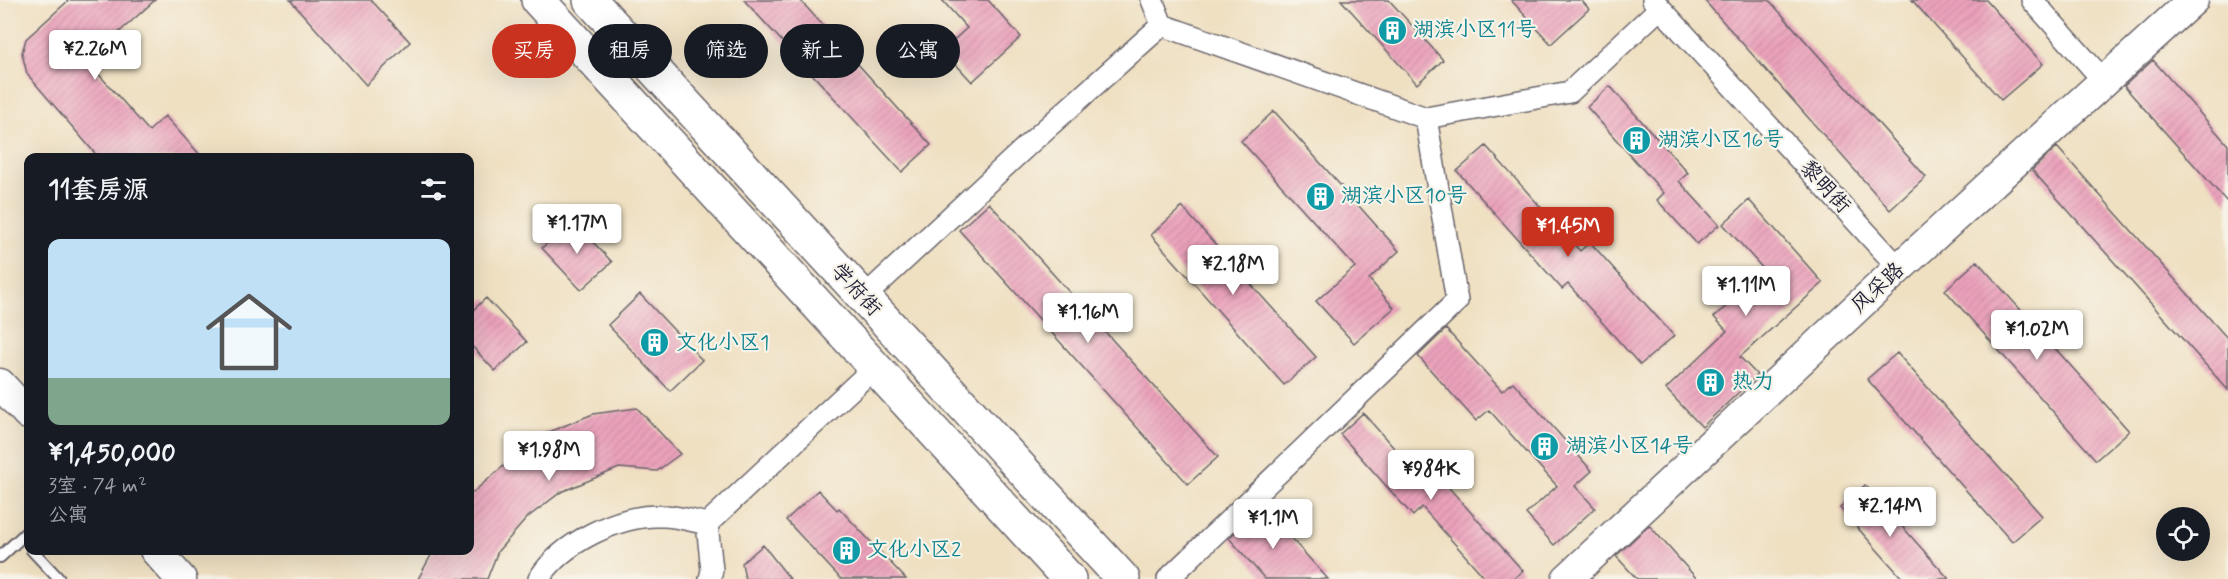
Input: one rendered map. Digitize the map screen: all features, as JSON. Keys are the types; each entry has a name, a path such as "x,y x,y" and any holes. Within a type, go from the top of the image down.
{"main road":[{"name":"学府街","path":"538,0 1069,579"},
{"name":"学府街","path":"590,0 1123,579"},
{"name":"风采路","path":"1567,579 1899,268 2193,0"},
{"path":"742,223 743,206 746,200 756,195 771,197"},
{"path":"0,384 24,410"},
{"path":"159,555 181,579"}],"street":[{"path":"1152,0 1162,25 1426,118 1570,92 1656,4"},
{"path":"2032,0 2104,81"},
{"name":"黎明街","path":"1656,4 1899,268"},
{"path":"863,298 1030,143 1162,25"},
{"path":"1168,579 1457,301 1426,118"},
{"path":"707,524 875,367"},
{"path":"539,579 565,551 591,534 629,520 662,516 707,524"},
{"path":"707,524 712,570 710,579"}],"lane":[{"path":"0,557 24,535"},
{"path":"36,555 59,579"}],"building":[{"path":"69,0 155,0 87,61 149,131 165,116 198,153 95,153 27,74 22,53 26,39"},
{"path":"290,0 371,0 410,42 366,85"},
{"path":"744,0 800,0 822,24 780,24 780,39"},
{"path":"942,0 988,0 1021,37 972,82 960,69 960,34 967,28"},
{"name":"湖滨小区11号","path":"1341,0 1389,0 1443,60 1417,84"},
{"path":"1511,0 1581,0 1589,9 1551,44"},
{"path":"1704,0 1769,0 1926,177 1890,210"},
{"path":"1912,0 1986,0 2043,64 2001,100"},
{"path":"2153,60 2228,145 2228,203 2124,86"},
{"path":"864,71 931,145 902,172 816,78 864,78"},
{"name":"湖滨小区16号","path":"1610,86 1688,173 1679,181 1719,225 1697,244 1657,200 1664,193 1587,107"},
{"name":"湖滨小区10号","path":"1274,111 1399,251 1369,279 1394,308 1354,343 1316,301 1355,267 1241,141"},
{"path":"1486,146 1580,251 1590,242 1674,336 1640,365 1568,284 1562,289 1457,171"},
{"path":"2057,147 2228,339 2228,390 2032,170"},
{"path":"1749,200 1823,283 1740,357 1757,375 1702,427 1666,389 1727,331 1714,317 1766,272 1723,224"},
{"path":"989,203 1218,457 1188,484 959,230"},
{"path":"1182,207 1316,357 1284,385 1151,235"},
{"path":"572,220 612,262 581,290 542,248"},
{"path":"1977,261 2129,431 2096,460 1945,290"},
{"name":"文化小区1","path":"640,294 702,360 670,391 608,325"},
{"path":"486,298 527,342 495,371 474,348 474,309"},
{"name":"湖滨小区14号","path":"1446,329 1502,391 1513,382 1592,471 1575,486 1595,508 1554,545 1526,514 1557,486 1489,410 1476,421 1418,356"},
{"path":"1897,353 2042,516 2012,542 1867,379"},
{"path":"637,408 680,454 657,471 619,468 561,492 528,517 498,551 487,579 418,579 431,555 474,555 474,492 537,437 593,414"},
{"path":"1363,413 1431,490 1442,480 1523,571 1513,579 1486,579 1422,507 1413,516 1340,434"},
{"path":"1865,485 1949,579 1903,579 1840,508"},
{"name":"文化小区2","path":"818,490 837,510 839,508 906,579 841,579 786,520"},
{"path":"1262,506 1328,579 1265,579 1229,538"},
{"path":"1649,525 1697,579 1637,579 1616,556"},
{"path":"763,545 790,579 745,579 742,563"}],"place":[{"name":"湖滨小区11号","path":"1392,30"},
{"name":"湖滨小区16号","path":"1637,140"},
{"name":"湖滨小区10号","path":"1320,196"},
{"name":"文化小区1","path":"655,343"},
{"name":"热力","path":"1711,382"},
{"name":"湖滨小区14号","path":"1545,446"},
{"name":"文化小区2","path":"846,550"}]}
